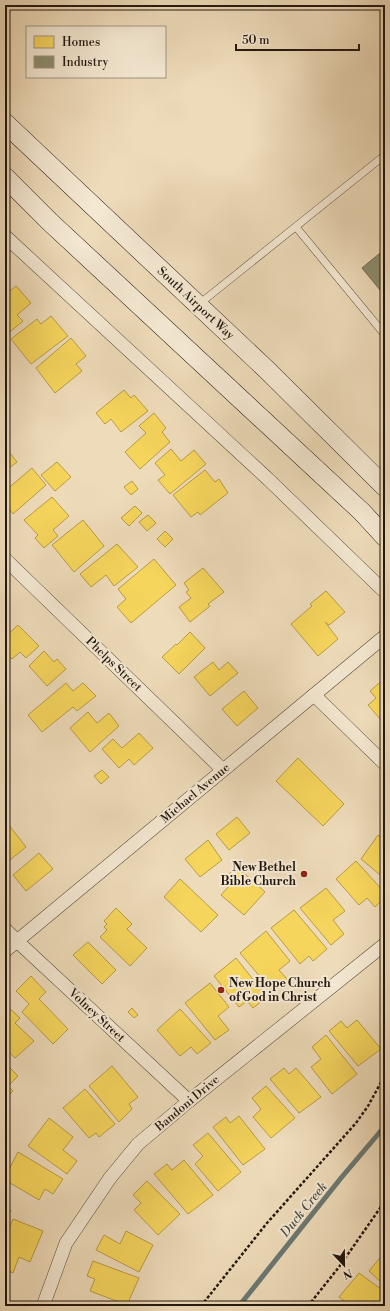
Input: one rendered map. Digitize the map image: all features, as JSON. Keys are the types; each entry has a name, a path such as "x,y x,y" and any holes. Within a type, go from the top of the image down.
{"main road":[{"name":"South Airport Way","path":"5,123 267,370 385,487"},
{"path":"5,177 50,222 356,507 385,537"}],"street":[{"path":"5,236 268,479 385,592"},
{"name":"Phelps Street","path":"5,559 223,770"},
{"name":"Michael Avenue","path":"5,951 385,636"},
{"path":"314,695 385,764"},
{"name":"Volney Street","path":"5,929 189,1101"},
{"name":"Bandoni Drive","path":"43,1306 66,1243 110,1178 138,1144 189,1101 385,944"}],"lane":[{"path":"198,305 385,155"},
{"path":"296,227 385,335"}],"path":[{"path":"201,1306 267,1224 356,1123 368,1106 385,1075"},
{"path":"308,1306 339,1268 385,1201"}],"building: Homes":[{"path":"16,286 31,303 17,315 23,321 5,336 5,295"},
{"path":"51,316 68,336 31,364 11,339 37,319 41,324"},
{"path":"71,338 86,356 76,364 82,371 55,393 36,368"},
{"path":"124,390 131,398 134,395 148,411 121,432 111,419 105,424 96,413"},
{"path":"154,413 166,428 162,432 170,442 140,469 125,452 146,433 139,426"},
{"path":"5,447 17,462 5,471"},
{"path":"171,449 181,461 194,450 206,464 170,494 158,480 165,475 155,463"},
{"path":"57,462 71,477 55,491 41,475"},
{"path":"32,468 46,485 13,514 5,504 5,491"},
{"path":"205,470 215,482 219,479 228,493 200,515 198,512 191,517 173,495"},
{"path":"132,481 138,489 131,495 124,487"},
{"path":"52,497 69,516 53,530 58,536 44,548 35,538 38,535 24,520"},
{"path":"135,506 142,513 129,526 121,518"},
{"path":"148,515 156,523 147,531 139,522"},
{"path":"83,520 104,546 74,572 52,545"},
{"path":"165,531 173,539 165,547 157,539"},
{"path":"117,544 138,567 114,586 106,575 91,587 80,574"},
{"path":"154,559 176,585 131,623 117,607 126,599 118,589"},
{"path":"203,568 224,592 208,604 210,606 190,622 179,607 191,598 186,592 189,590 184,583"},
{"path":"326,591 345,612 329,625 325,622 338,639 318,656 291,624 312,606 310,604"},
{"path":"18,625 39,646 26,658 20,652 12,659 5,652 5,637"},
{"path":"190,632 205,648 179,674 162,657"},
{"path":"44,651 54,662 57,659 66,669 47,686 29,666"},
{"path":"213,662 219,670 228,662 238,673 210,696 194,677"},
{"path":"385,678 385,717 381,720 368,705 376,698 370,691"},
{"path":"66,683 73,691 83,683 96,696 77,711 73,707 42,732 28,715"},
{"path":"244,691 258,708 237,726 222,709"},
{"path":"88,712 97,723 109,713 119,726 90,752 70,728"},
{"path":"139,733 153,748 134,765 129,759 119,768 102,749 113,739 122,748"},
{"path":"298,758 344,804 323,826 276,781"},
{"path":"102,770 109,777 101,784 94,776"},
{"path":"237,817 250,833 229,850 216,834"},
{"path":"8,824 26,847 5,864 5,827"},
{"path":"378,835 385,841 385,879 361,859"},
{"path":"208,840 222,860 200,877 185,859"},
{"path":"39,853 53,869 26,891 13,875"},
{"path":"356,861 385,893 385,897 375,907 367,898 359,905 336,879"},
{"path":"236,866 265,892 244,915 221,895 230,885 224,880"},
{"path":"180,879 218,915 201,932 164,897"},
{"path":"326,888 345,911 333,920 344,934 331,945 300,908"},
{"path":"116,908 132,924 127,929 147,948 130,966 100,937 107,930 104,927 107,924 104,921"},
{"path":"294,910 327,949 313,961 309,956 300,964 271,928"},
{"path":"266,931 290,961 279,970 288,980 273,992 240,953"},
{"path":"88,942 116,970 102,984 73,955"},
{"path":"236,958 267,997 253,1008 247,1001 239,1007 214,976"},
{"path":"31,976 46,992 39,999 68,1029 53,1044 22,1012 29,1004 16,991"},
{"path":"210,983 229,1007 218,1016 229,1030 215,1040 185,1003"},
{"path":"5,1004 20,1018 15,1023 34,1041 15,1058 5,1048"},
{"path":"132,1008 138,1015 134,1018 128,1012"},
{"path":"180,1009 211,1043 197,1054 191,1047 180,1056 157,1030"},
{"path":"357,1020 381,1049 358,1066 329,1031 341,1021 347,1028"},
{"path":"326,1035 357,1074 332,1094 311,1067 321,1059 312,1047"},
{"path":"5,1063 18,1076 8,1086 13,1091 5,1099"},
{"path":"112,1066 138,1097 129,1104 132,1109 119,1122 89,1086"},
{"path":"284,1068 289,1074 296,1068 321,1097 299,1113 270,1079"},
{"path":"266,1086 295,1118 271,1138 253,1117 261,1109 252,1098"},
{"path":"85,1089 115,1124 99,1137 96,1133 89,1138 63,1108"},
{"path":"239,1116 265,1149 243,1165 213,1127 226,1117 230,1123"},
{"path":"49,1118 73,1137 63,1150 77,1161 67,1174 28,1146"},
{"path":"208,1133 241,1172 218,1191 195,1164 203,1156 193,1145"},
{"path":"18,1152 63,1179 53,1194 45,1189 39,1200 5,1180 5,1177"},
{"path":"184,1160 213,1195 188,1214 154,1174 167,1164 172,1170"},
{"path":"147,1181 180,1214 158,1235 134,1210 141,1203 133,1195"},
{"path":"5,1208 11,1210 5,1224"},
{"path":"13,1219 43,1231 30,1262 19,1257 13,1273 5,1269 5,1238"},
{"path":"126,1231 153,1245 139,1272 96,1250 104,1235 120,1244"},
{"path":"385,1252 385,1286 369,1271"},
{"path":"93,1261 139,1278 127,1305 90,1291 95,1279 87,1276"},
{"path":"359,1273 385,1292 385,1306 351,1306 339,1297"}],"building: Industry":[{"path":"385,249 385,296 362,268"}],"waterway":[{"name":"Duck Creek","path":"239,1306 341,1178 385,1126"}],"place":[{"name":"New Bethel Bible Church","path":"304,874"},
{"name":"New Hope Church of God in Christ","path":"221,990"}]}
